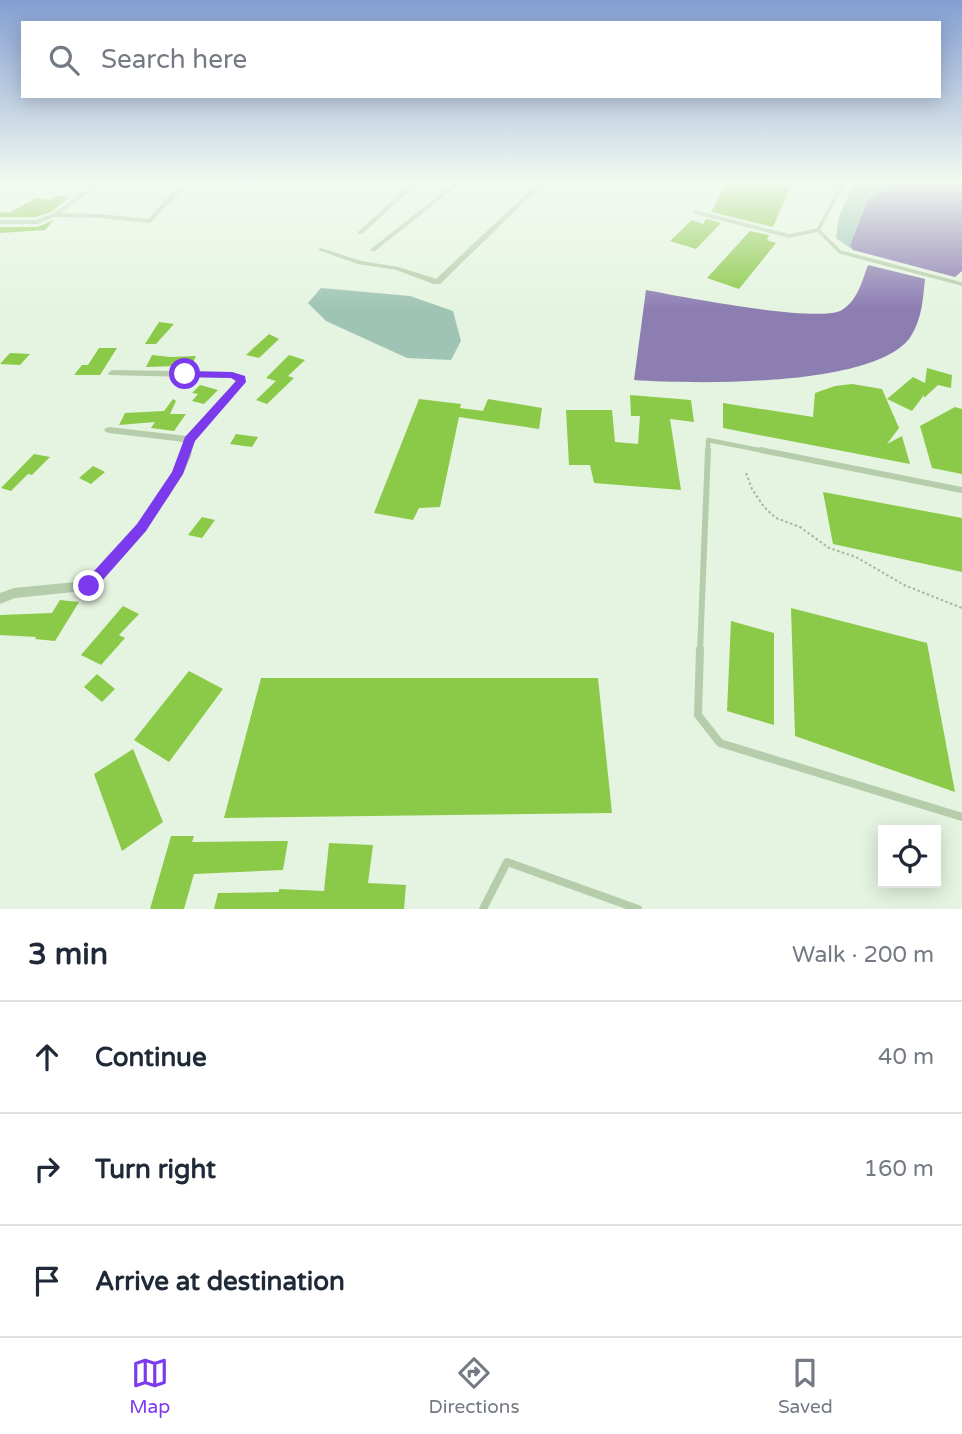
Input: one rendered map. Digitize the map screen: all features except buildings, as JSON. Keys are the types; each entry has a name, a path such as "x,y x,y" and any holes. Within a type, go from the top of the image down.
{"street":[{"path":"360,233 369,224"},
{"path":"373,250 405,224"},
{"path":"321,250 360,263 397,268 437,282 497,224"},
{"path":"112,373 232,375 241,378 234,390 189,440"},
{"path":"109,430 189,440"},
{"path":"0,599 14,593 89,586 142,527 177,474 190,446 189,440"}],"lane":[{"path":"744,224 789,236 818,230 821,224"},
{"path":"818,230 840,252 962,284"},
{"path":"962,490 708,440 698,715 720,743 962,817"},
{"path":"483,909 506,862 638,909"}],"path":[{"path":"746,472 752,489 776,519 800,527 829,548 856,557 904,585 962,608"}],"green space":[{"path":"838,224 858,224 850,245 853,250 836,238"},
{"path":"321,288 410,296 453,311 461,341 451,360 407,358 326,321 308,303"}],"shaded area":[{"path":"858,224 962,224 962,271 955,277 853,250 850,245"},
{"path":"868,265 925,279 918,323 911,336 892,353 862,365 824,374 782,379 738,382 634,380 646,290 779,311 828,313 842,310 852,301"}],"route":[{"path":"89,586 142,527 177,474 190,446 189,440 241,382 241,378 232,375 185,374"}]}
